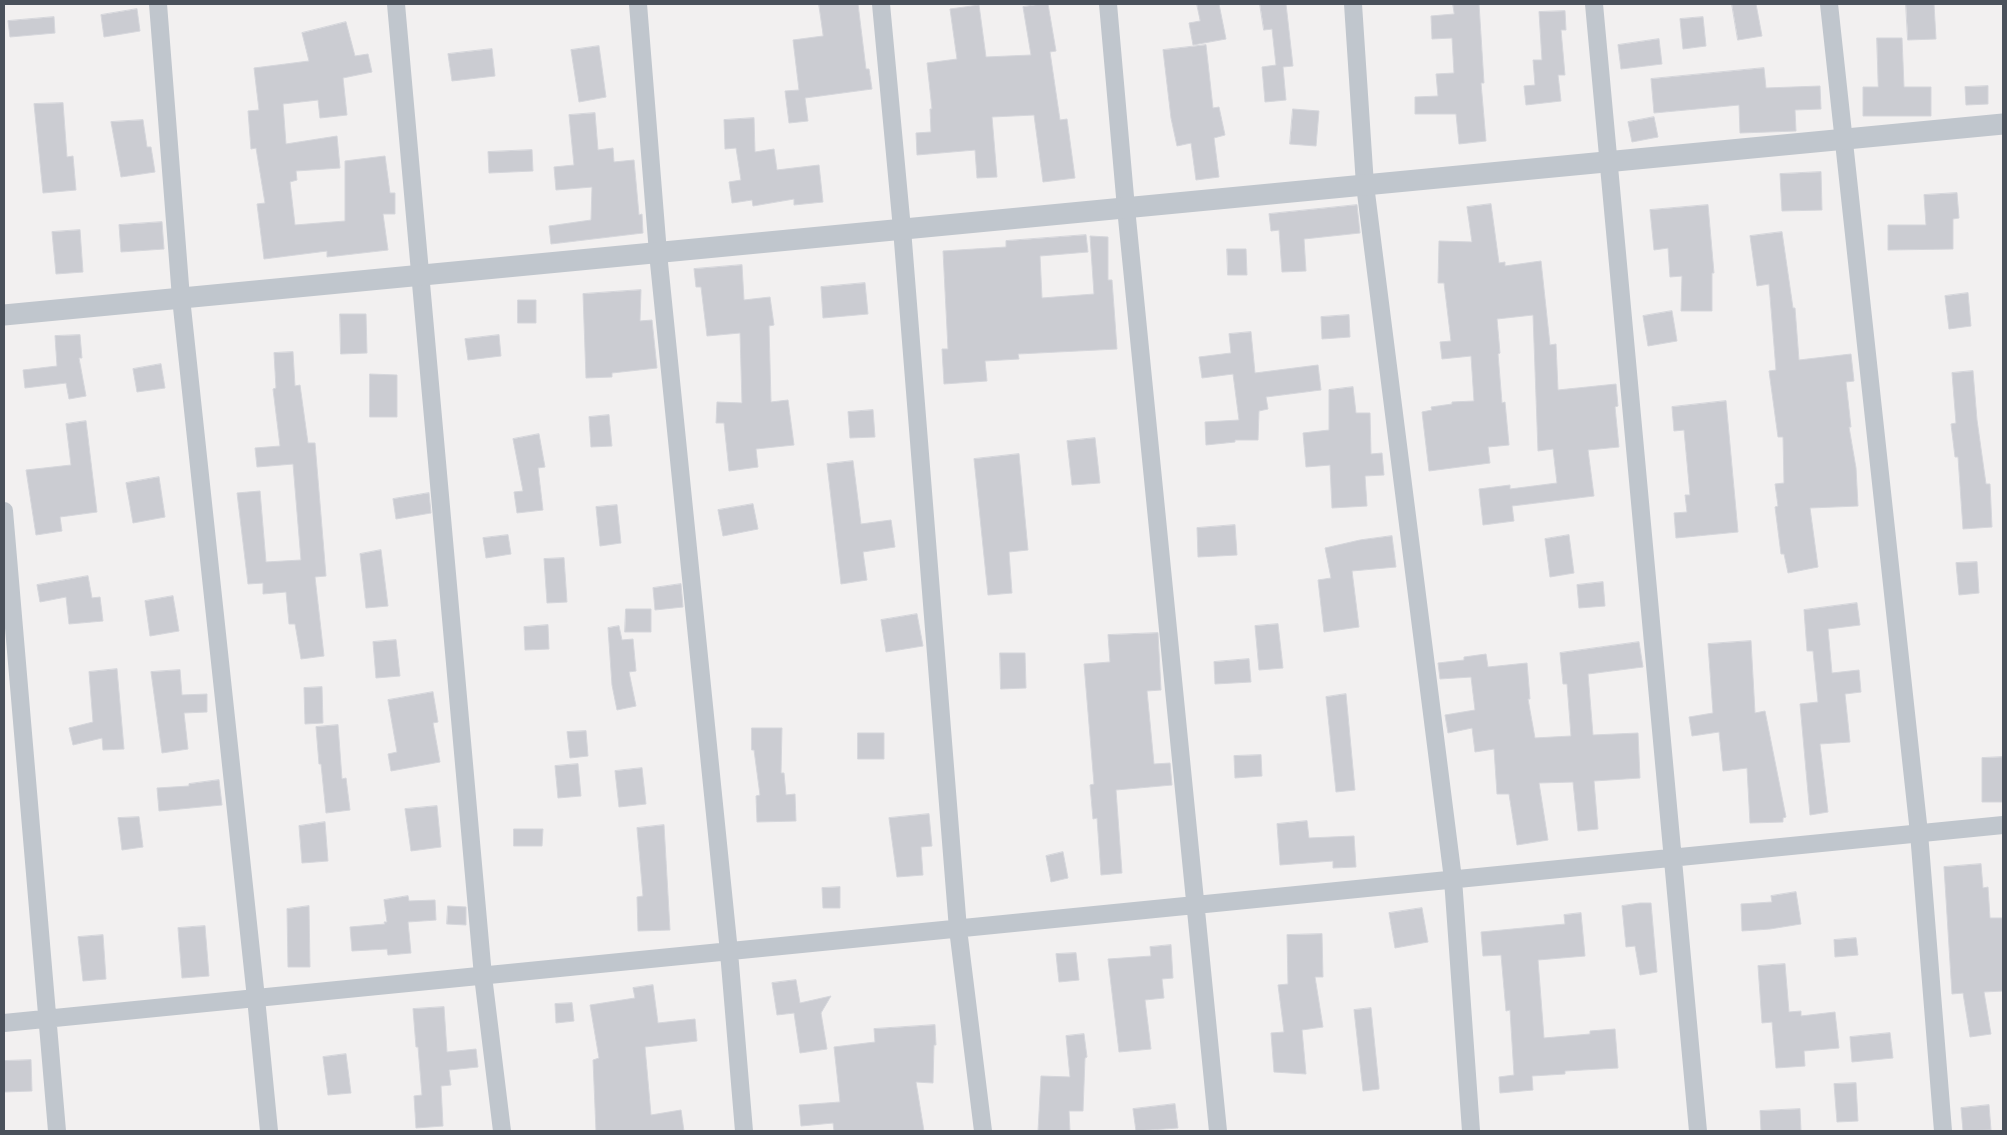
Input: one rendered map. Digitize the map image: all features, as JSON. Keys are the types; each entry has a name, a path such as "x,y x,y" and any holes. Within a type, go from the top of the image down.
{"street":[{"path":"158,4 181,298 269,1131"},
{"path":"396,4 483,976 502,1131"},
{"path":"638,4 658,252 729,952 744,1131"},
{"path":"881,4 902,229 958,929 983,1131"},
{"path":"1108,4 1126,208 1218,1131"},
{"path":"1353,4 1365,185 1453,879 1471,1131"},
{"path":"1594,4 1698,1131"},
{"path":"1828,4 1919,833 1943,1131"},
{"path":"4,315 2003,124"},
{"path":"4,510 57,1131"},
{"path":"4,1023 2003,825"}],"building":[{"path":"819,4 858,4 866,69 869,69 872,89 805,98 808,121 789,123 785,91 799,90 793,40 823,36"},
{"path":"1048,4 1056,51 1050,52 1060,120 1067,119 1075,178 1043,182 1034,115 992,117 997,177 977,178 975,150 917,155 916,133 931,132 930,109 932,109 927,63 957,59 950,9 979,5 986,57 1031,55 1023,7"},
{"path":"1197,4 1219,4 1226,39 1193,45 1189,23 1200,21"},
{"path":"1260,4 1286,4 1293,66 1283,67 1286,100 1265,102 1262,67 1276,65 1272,29 1264,30"},
{"path":"1453,4 1479,4 1484,83 1481,83 1486,141 1459,144 1456,114 1415,114 1415,97 1438,96 1436,74 1454,73 1452,38 1432,39 1431,16 1454,14"},
{"path":"1732,4 1756,4 1762,36 1738,40"},
{"path":"1906,4 1934,4 1936,39 1908,40"},
{"path":"137,9 140,31 104,37 101,15"},
{"path":"1565,11 1566,30 1561,30 1565,75 1558,75 1561,101 1526,105 1524,86 1535,85 1533,60 1542,60 1539,12"},
{"path":"54,17 55,33 10,37 8,21"},
{"path":"1703,17 1706,46 1683,49 1680,19"},
{"path":"346,22 355,56 368,54 372,72 343,78 347,115 320,118 318,100 283,104 286,144 337,136 340,168 296,171 297,180 290,182 295,225 345,221 345,161 385,156 390,193 395,193 395,214 383,214 388,250 327,257 327,251 264,259 257,204 265,203 256,148 251,149 248,111 259,110 254,68 309,61 302,33"},
{"path":"1877,38 1902,38 1904,87 1931,87 1931,116 1863,116 1863,87 1878,87"},
{"path":"1659,39 1662,64 1621,69 1618,45"},
{"path":"1206,45 1213,108 1219,107 1225,135 1214,138 1219,177 1196,180 1191,143 1177,146 1171,118 1163,50"},
{"path":"599,46 606,97 579,102 571,50"},
{"path":"492,49 495,76 452,81 448,54"},
{"path":"1764,68 1766,88 1820,86 1821,109 1795,110 1796,131 1740,133 1739,105 1654,113 1651,79"},
{"path":"1988,86 1988,104 1966,105 1965,87"},
{"path":"63,103 67,157 73,156 76,190 43,193 34,104"},
{"path":"1293,109 1319,111 1316,146 1290,144"},
{"path":"595,113 598,150 613,148 614,162 634,160 639,215 642,214 643,233 551,244 549,226 591,220 592,187 556,190 554,167 574,165 569,115"},
{"path":"1654,117 1658,137 1632,142 1628,122"},
{"path":"754,118 755,152 774,149 777,170 819,165 823,202 794,205 794,199 753,206 752,200 732,203 729,182 741,180 736,148 725,149 724,120"},
{"path":"143,120 147,147 151,147 155,172 121,177 111,122"},
{"path":"532,150 533,171 489,173 488,152"},
{"path":"1821,172 1822,210 1782,211 1780,174"},
{"path":"1957,193 1959,218 1953,219 1953,249 1888,250 1888,225 1926,225 1924,195"},
{"path":"1491,204 1499,263 1505,262 1505,266 1541,261 1550,345 1556,344 1558,390 1616,384 1618,406 1615,407 1619,447 1588,450 1594,496 1512,506 1514,521 1483,525 1479,489 1510,485 1510,489 1557,483 1553,449 1538,451 1533,315 1497,319 1502,403 1505,402 1509,445 1488,447 1490,463 1429,471 1422,412 1432,410 1431,407 1452,404 1452,402 1474,401 1471,356 1442,359 1440,342 1451,341 1444,283 1438,283 1439,241 1472,242 1467,207"},
{"path":"1357,205 1360,233 1304,239 1306,271 1282,272 1279,230 1271,231 1269,214"},
{"path":"1708,205 1714,273 1712,273 1712,311 1681,311 1682,276 1670,277 1668,248 1654,250 1650,210"},
{"path":"162,222 164,249 121,252 119,225"},
{"path":"80,230 83,272 56,274 52,232"},
{"path":"1782,232 1793,308 1795,308 1799,360 1851,354 1854,381 1846,382 1851,427 1849,427 1856,468 1858,506 1810,508 1818,567 1788,573 1784,554 1781,554 1775,507 1778,506 1775,484 1784,483 1783,437 1778,437 1769,371 1776,370 1769,284 1757,286 1750,236"},
{"path":"1086,235 1088,252 1040,256 1042,298 1094,294 1090,236 1108,237 1108,280 1112,280 1117,349 1018,354 1019,359 985,361 987,381 944,384 942,349 948,349 943,251 1006,247 1006,241"},
{"path":"1227,249 1246,249 1247,275 1228,275"},
{"path":"742,265 744,300 770,297 774,325 769,326 771,402 788,400 794,445 756,449 758,467 729,471 724,423 716,423 717,402 742,403 740,333 707,336 701,287 696,287 694,269"},
{"path":"865,283 868,314 823,318 821,287"},
{"path":"641,290 640,321 652,320 657,368 612,373 612,377 586,378 583,294"},
{"path":"1968,293 1971,326 1949,329 1945,296"},
{"path":"518,300 536,300 536,323 518,323"},
{"path":"1672,311 1677,341 1648,346 1643,316"},
{"path":"340,314 366,314 367,353 341,354"},
{"path":"1349,315 1350,337 1322,339 1321,317"},
{"path":"1251,332 1255,373 1318,365 1321,390 1266,397 1268,409 1259,411 1258,440 1235,440 1235,442 1206,445 1205,422 1239,420 1233,374 1202,378 1199,357 1231,353 1229,334"},
{"path":"80,335 82,358 79,358 86,396 69,399 66,383 25,388 23,370 57,366 55,336"},
{"path":"499,335 501,356 468,360 465,339"},
{"path":"293,352 295,386 300,385 308,443 315,443 326,576 315,577 324,656 301,659 295,624 289,624 286,592 263,594 263,583 248,584 237,493 260,491 266,562 301,560 293,464 257,467 255,448 280,446 273,389 276,388 274,353"},
{"path":"161,364 165,388 137,392 133,369"},
{"path":"1973,371 1977,420 1986,484 1990,484 1992,527 1963,529 1958,457 1955,457 1951,424 1956,423 1952,373"},
{"path":"370,374 397,375 397,417 370,417"},
{"path":"1353,387 1356,413 1370,413 1371,454 1382,453 1384,475 1365,476 1367,506 1332,508 1330,465 1306,467 1303,433 1329,430 1329,390"},
{"path":"1726,401 1738,532 1676,538 1674,513 1687,512 1685,495 1690,495 1684,430 1674,431 1672,407"},
{"path":"873,410 875,437 850,438 848,412"},
{"path":"609,415 612,446 591,447 589,417"},
{"path":"86,421 97,512 60,517 62,531 36,535 26,470 71,465 66,424"},
{"path":"539,434 545,467 538,468 543,510 517,513 514,492 523,491 513,439"},
{"path":"1095,438 1100,483 1072,485 1067,441"},
{"path":"1019,454 1028,550 1009,552 1012,593 988,595 974,459"},
{"path":"853,461 861,524 891,520 895,547 863,552 867,580 841,584 827,464"},
{"path":"159,477 165,517 133,523 126,483"},
{"path":"429,493 431,513 396,519 393,499"},
{"path":"753,504 758,529 723,536 718,510"},
{"path":"617,505 621,543 600,546 596,507"},
{"path":"1235,525 1237,555 1198,557 1197,528"},
{"path":"508,535 511,554 486,558 483,538"},
{"path":"1569,535 1574,573 1550,577 1545,539"},
{"path":"1392,536 1396,567 1352,571 1359,627 1324,632 1318,580 1331,578 1325,548 1360,540"},
{"path":"381,550 388,606 366,608 360,554"},
{"path":"564,558 567,602 547,603 544,559"},
{"path":"1977,562 1979,593 1959,595 1956,563"},
{"path":"88,576 92,598 100,597 103,621 69,624 66,597 40,602 37,585"},
{"path":"1603,582 1605,606 1579,608 1577,585"},
{"path":"681,584 683,607 655,610 653,588"},
{"path":"173,596 179,631 150,636 145,601"},
{"path":"1857,603 1860,625 1828,629 1832,673 1859,670 1861,692 1845,694 1850,742 1820,744 1828,812 1810,815 1800,704 1818,702 1813,651 1807,651 1804,610"},
{"path":"626,609 651,609 651,632 625,632"},
{"path":"917,614 923,646 886,652 881,620"},
{"path":"1278,624 1283,668 1259,670 1255,626"},
{"path":"548,625 549,649 525,650 524,627"},
{"path":"619,626 622,640 633,639 636,671 629,672 636,706 617,710 612,685 608,628"},
{"path":"1158,633 1161,690 1147,691 1154,764 1170,763 1172,785 1116,790 1122,873 1101,875 1097,818 1093,819 1090,785 1094,784 1084,664 1110,662 1108,635"},
{"path":"396,640 400,676 376,678 373,642"},
{"path":"1751,641 1755,713 1765,711 1786,817 1783,818 1783,822 1750,823 1747,768 1723,771 1719,732 1692,736 1689,717 1713,713 1708,644"},
{"path":"1639,642 1643,667 1588,674 1593,735 1638,733 1640,778 1594,781 1598,829 1578,831 1573,782 1539,783 1548,840 1517,845 1509,794 1497,794 1494,749 1475,752 1472,728 1448,733 1445,715 1475,710 1471,677 1440,679 1438,663 1464,660 1464,657 1486,654 1488,667 1527,663 1530,699 1528,699 1535,738 1571,736 1567,684 1563,684 1560,653"},
{"path":"1000,653 1025,653 1026,688 1001,689"},
{"path":"1249,659 1251,682 1215,684 1214,662"},
{"path":"117,669 124,749 103,750 102,738 73,745 69,728 93,722 89,672"},
{"path":"180,670 182,695 207,694 207,712 184,713 188,749 162,753 151,672"},
{"path":"322,687 323,723 305,724 304,688"},
{"path":"433,692 438,722 433,723 440,762 391,771 388,754 397,752 388,700"},
{"path":"1346,694 1355,790 1336,792 1326,697"},
{"path":"338,725 342,779 346,778 350,810 326,813 316,727"},
{"path":"752,728 782,728 781,773 784,773 786,795 795,794 796,821 757,822 756,796 760,795 754,750 752,750"},
{"path":"586,731 588,756 570,758 567,732"},
{"path":"858,733 884,733 884,759 858,759"},
{"path":"1261,755 1262,776 1235,778 1234,756"},
{"path":"2003,757 2003,802 1982,802 1982,758"},
{"path":"578,764 581,796 558,798 555,766"},
{"path":"642,768 646,804 619,807 615,771"},
{"path":"219,780 222,805 159,811 157,788 189,786 189,784"},
{"path":"437,806 441,847 411,851 405,809"},
{"path":"929,814 932,846 921,847 923,875 897,877 889,818"},
{"path":"139,817 143,847 122,850 118,818"},
{"path":"1307,821 1309,838 1354,836 1356,867 1333,868 1333,861 1280,865 1277,824"},
{"path":"325,822 328,861 302,863 299,826"},
{"path":"664,825 670,930 638,931 637,897 643,896 637,828"},
{"path":"514,829 543,829 542,846 514,846"},
{"path":"1063,852 1068,878 1051,882 1046,856"},
{"path":"1981,864 1983,888 1988,887 1990,918 2003,918 2003,991 1984,992 1991,1034 1970,1037 1963,993 1952,994 1944,867"},
{"path":"840,887 840,908 823,908 822,888"},
{"path":"1796,892 1801,924 1742,931 1741,904 1772,902 1771,896"},
{"path":"408,896 409,901 435,900 436,920 408,922 411,953 388,955 387,949 352,951 350,927 385,924 384,922 387,922 384,900"},
{"path":"1651,903 1657,972 1640,975 1635,946 1626,947 1622,906"},
{"path":"309,906 310,967 288,967 287,909"},
{"path":"448,906 466,907 466,925 447,924"},
{"path":"1422,908 1428,942 1395,948 1389,913"},
{"path":"1581,913 1585,956 1538,960 1544,1038 1590,1034 1590,1031 1615,1029 1618,1068 1565,1071 1565,1074 1532,1076 1533,1090 1500,1093 1499,1077 1514,1075 1510,1010 1506,1011 1501,955 1483,956 1481,932 1565,924 1564,915"},
{"path":"205,926 209,976 182,978 178,928"},
{"path":"1322,934 1323,977 1315,977 1323,1027 1302,1030 1306,1074 1274,1072 1271,1033 1284,1032 1278,985 1288,984 1287,935"},
{"path":"103,935 106,979 83,981 78,937"},
{"path":"1856,938 1858,955 1835,957 1834,940"},
{"path":"1171,945 1173,978 1162,979 1164,998 1145,1000 1151,1049 1119,1052 1108,959 1151,956 1150,947"},
{"path":"1076,953 1079,980 1059,982 1056,954"},
{"path":"1785,964 1789,1012 1801,1011 1801,1016 1835,1012 1839,1048 1804,1051 1805,1066 1776,1068 1772,1022 1762,1023 1758,966"},
{"path":"796,980 800,1003 831,996 821,1013 827,1049 800,1053 794,1013 777,1015 772,983"},
{"path":"653,985 658,1023 695,1019 697,1041 645,1047 651,1115 681,1110 684,1131 596,1131 593,1060 599,1058 590,1005 635,998 633,988"},
{"path":"572,1003 574,1021 556,1023 555,1004"},
{"path":"444,1007 447,1052 476,1049 478,1067 449,1070 451,1085 441,1086 443,1126 416,1128 414,1096 422,1095 413,1009"},
{"path":"1371,1008 1379,1089 1363,1091 1354,1010"},
{"path":"935,1025 936,1045 934,1045 933,1083 916,1082 924,1131 834,1131 833,1123 801,1126 799,1105 840,1102 834,1047 875,1042 874,1029"},
{"path":"1890,1033 1893,1058 1852,1062 1850,1037"},
{"path":"1084,1034 1087,1057 1085,1058 1083,1111 1069,1111 1070,1131 1038,1131 1041,1076 1070,1077 1066,1036"},
{"path":"346,1054 351,1093 328,1095 323,1057"},
{"path":"31,1060 32,1091 4,1092 4,1061"},
{"path":"1856,1083 1858,1121 1837,1122 1834,1084"},
{"path":"1175,1104 1178,1128 1136,1131 1133,1109"},
{"path":"1989,1105 1991,1130 1963,1131 1961,1108"},
{"path":"1800,1109 1801,1131 1761,1131 1760,1111"}]}
